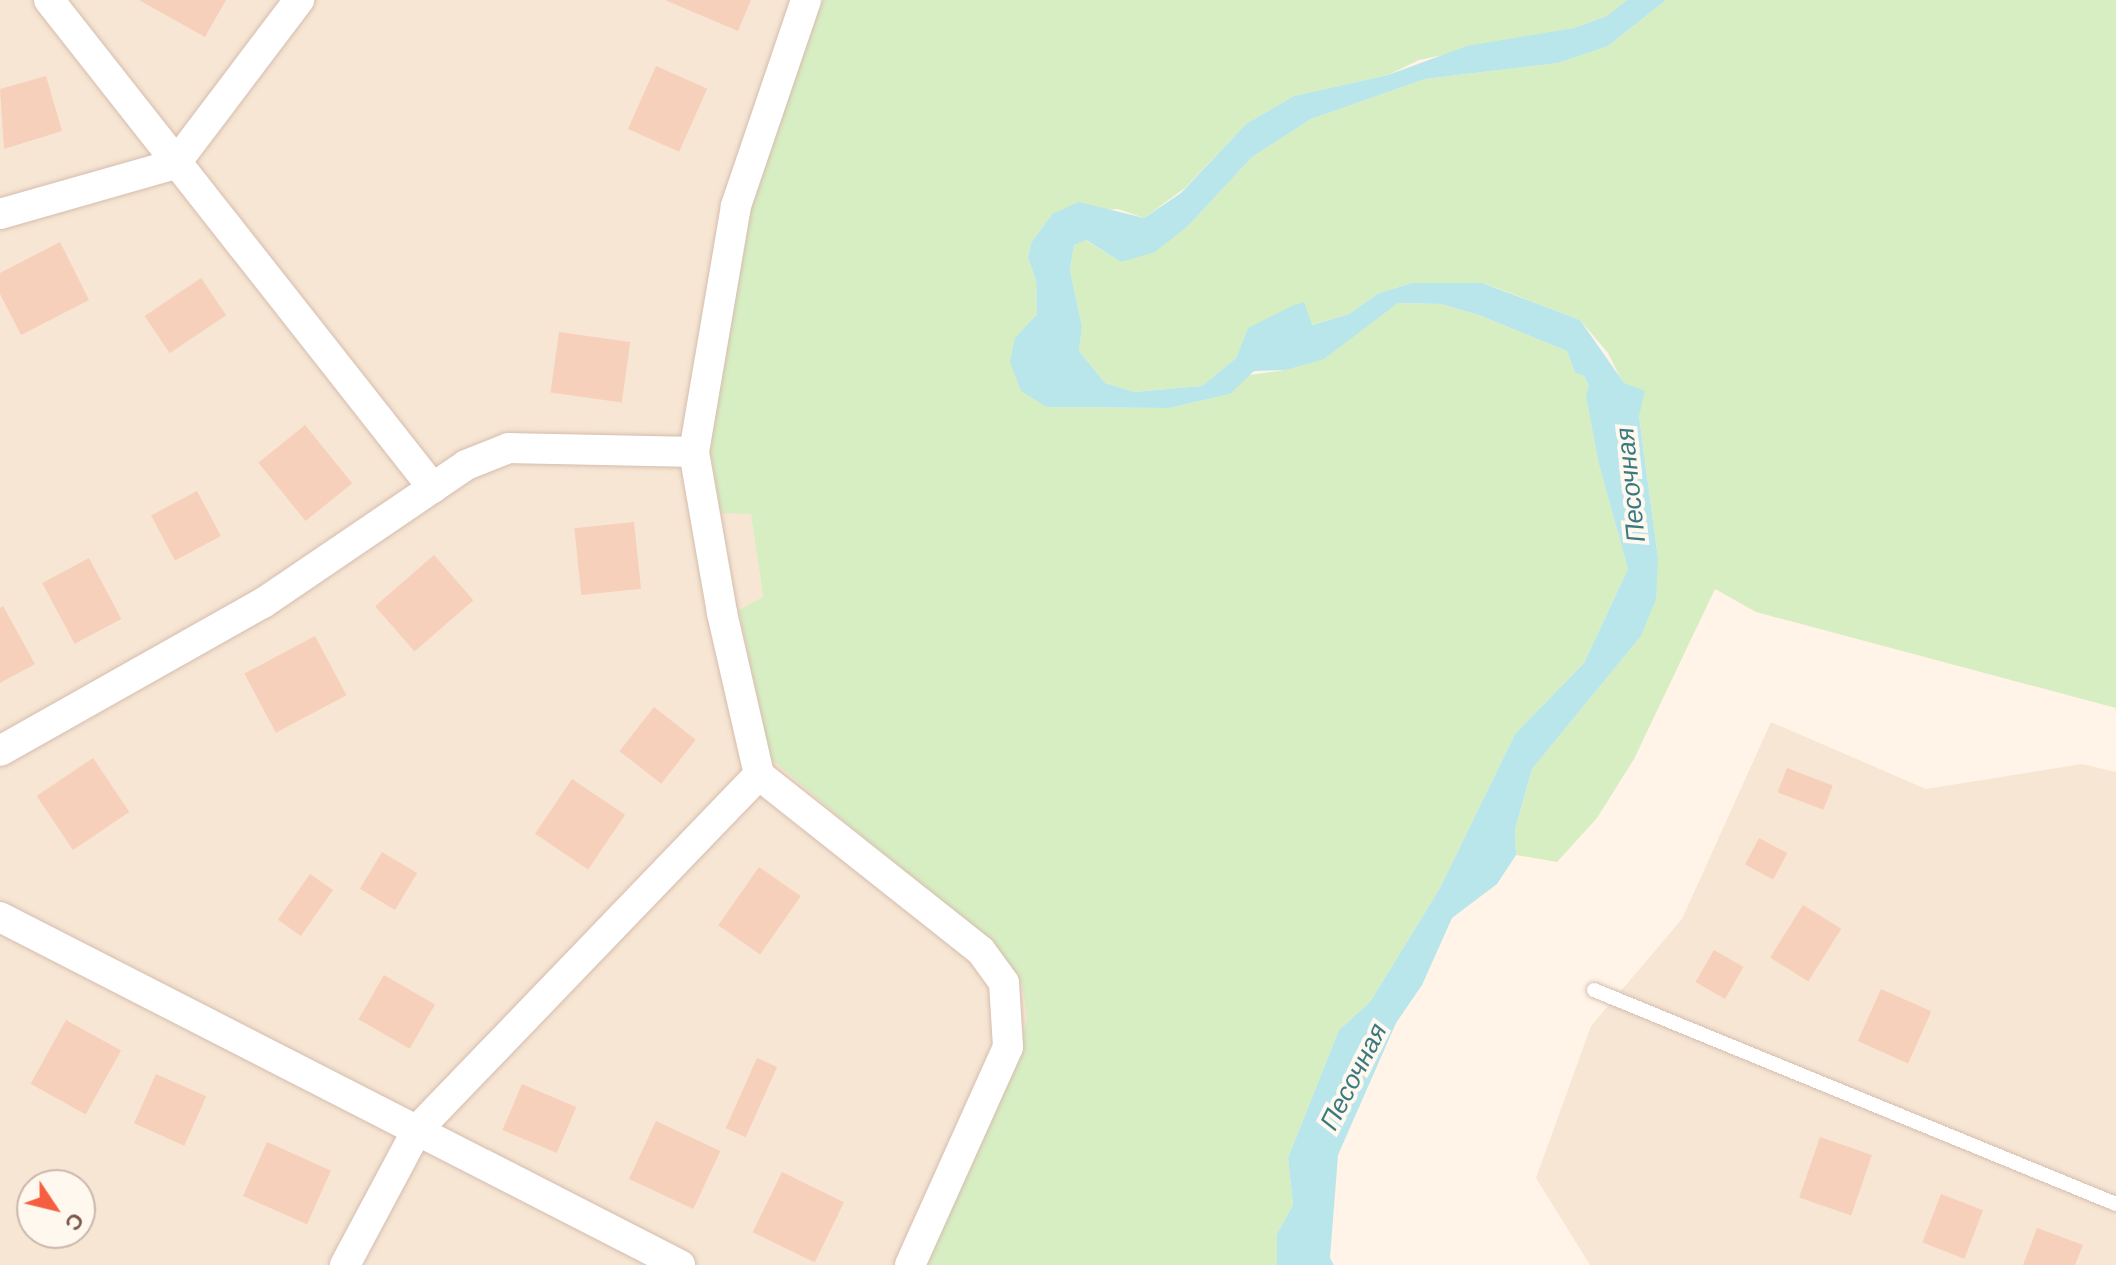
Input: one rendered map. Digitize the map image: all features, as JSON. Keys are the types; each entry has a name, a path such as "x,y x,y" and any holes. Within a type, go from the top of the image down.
{"street":[{"path":"49,0 433,488"},
{"path":"0,214 175,164 299,0"},
{"path":"806,0 736,206 694,452 722,613 759,775 981,951 1004,983 1008,1047 910,1265"},
{"path":"0,751 263,603 466,465 509,448 694,452"},
{"path":"345,1265 417,1130 759,775"},
{"path":"0,917 680,1265"}],"lane":[{"path":"1594,990 2116,1204"}],"shaded area":[{"path":"0,0 823,0 776,119 721,512 751,513 763,598 1022,984 1027,1019 1016,1057 919,1265 0,1265"},
{"path":"1771,722 1926,789 2082,764 2116,772 2116,1265 1590,1265 1536,1178 1591,1026 1682,919"}],"green space":[{"path":"823,0 1627,0 1607,16 1574,28 1419,60 1388,75 1294,96 1246,124 1185,188 1144,218 1118,209 1052,214 1031,243 1028,258 1036,280 1037,314 1026,326 1047,407 1169,408 1230,394 1243,376 1285,370 1398,303 1441,304 1479,315 1567,351 1575,373 1584,376 1589,386 1599,465 1628,569 1584,663 1515,734 1440,888 1370,1002 1339,1030 1288,1158 1293,1205 1277,1234 1277,1265 919,1265 1016,1057 1027,1019 1022,984 994,948 770,758 739,610 763,597 751,514 721,513 710,451 749,203"},
{"path":"1666,0 2116,0 2116,708 1756,612 1715,589 1634,759 1597,818 1557,862 1516,855 1515,829 1532,769 1641,636 1658,558 1639,416 1608,353 1580,320 1502,290 1482,283 1412,283 1379,293 1349,314 1311,325 1305,311 1248,328 1236,358 1202,386 1134,392 1105,383 1079,351 1082,327 1070,270 1074,245 1085,240 1121,262 1188,226 1252,157 1311,119 1425,79 1558,63 1608,46"}],"water":[{"name":"Песочная","path":"1627,0 1666,0 1608,46 1558,63 1425,79 1311,119 1252,157 1188,226 1155,252 1121,262 1086,240 1074,245 1070,270 1082,327 1079,351 1105,383 1134,392 1202,386 1236,358 1248,328 1294,305 1304,302 1312,325 1349,314 1379,293 1412,283 1482,283 1580,320 1624,383 1645,391 1639,416 1658,558 1656,599 1641,636 1532,769 1515,829 1516,855 1497,884 1452,918 1422,985 1396,1023 1338,1155 1330,1258 1334,1265 1277,1265 1277,1234 1293,1205 1288,1158 1339,1030 1370,1002 1440,888 1515,734 1584,663 1628,569 1599,465 1586,395 1589,386 1584,376 1575,373 1567,351 1479,315 1441,304 1398,303 1324,359 1285,370 1254,371 1230,394 1169,408 1047,407 1021,391 1010,362 1015,338 1037,314 1036,280 1028,258 1031,243 1052,214 1079,202 1144,218 1181,193 1246,124 1294,96 1388,75 1467,46 1574,28 1607,16"}],"building":[{"path":"139,0 226,0 205,37"},
{"path":"665,0 751,0 738,31"},
{"path":"656,66 707,89 679,152 628,129"},
{"path":"46,76 62,131 4,149 0,89"},
{"path":"60,242 89,300 21,335 0,294 0,273"},
{"path":"201,278 226,315 170,353 145,316"},
{"path":"559,332 630,342 622,402 551,392"},
{"path":"305,425 352,483 306,521 258,463"},
{"path":"197,491 221,536 175,560 151,515"},
{"path":"634,522 641,589 581,595 574,528"},
{"path":"434,555 473,600 414,651 375,606"},
{"path":"89,558 121,619 75,644 42,583"},
{"path":"3,606 35,664 0,683 0,608"},
{"path":"315,636 346,695 276,733 244,674"},
{"path":"654,707 696,740 661,784 620,751"},
{"path":"93,758 129,812 73,850 37,796"},
{"path":"1787,768 1833,786 1823,810 1778,792"},
{"path":"572,779 625,815 588,870 535,834"},
{"path":"1759,838 1787,853 1773,880 1745,864"},
{"path":"382,852 417,873 395,910 360,889"},
{"path":"759,867 801,896 760,954 718,925"},
{"path":"310,874 333,890 301,936 278,920"},
{"path":"1803,905 1841,929 1808,981 1770,958"},
{"path":"1714,950 1743,967 1725,999 1696,982"},
{"path":"384,975 435,1004 410,1049 359,1019"},
{"path":"1881,989 1931,1011 1908,1063 1858,1041"},
{"path":"66,1020 121,1051 86,1114 31,1084"},
{"path":"757,1058 777,1067 746,1137 726,1128"},
{"path":"156,1074 206,1096 184,1146 134,1123"},
{"path":"522,1084 576,1107 557,1153 502,1130"},
{"path":"656,1121 720,1151 693,1209 629,1179"},
{"path":"1820,1137 1872,1155 1851,1215 1799,1198"},
{"path":"267,1142 331,1170 307,1224 243,1196"},
{"path":"782,1172 844,1202 815,1262 753,1232"},
{"path":"1941,1194 1983,1210 1964,1259 1922,1243"},
{"path":"2037,1228 2083,1245 2075,1265 2023,1265"}]}
